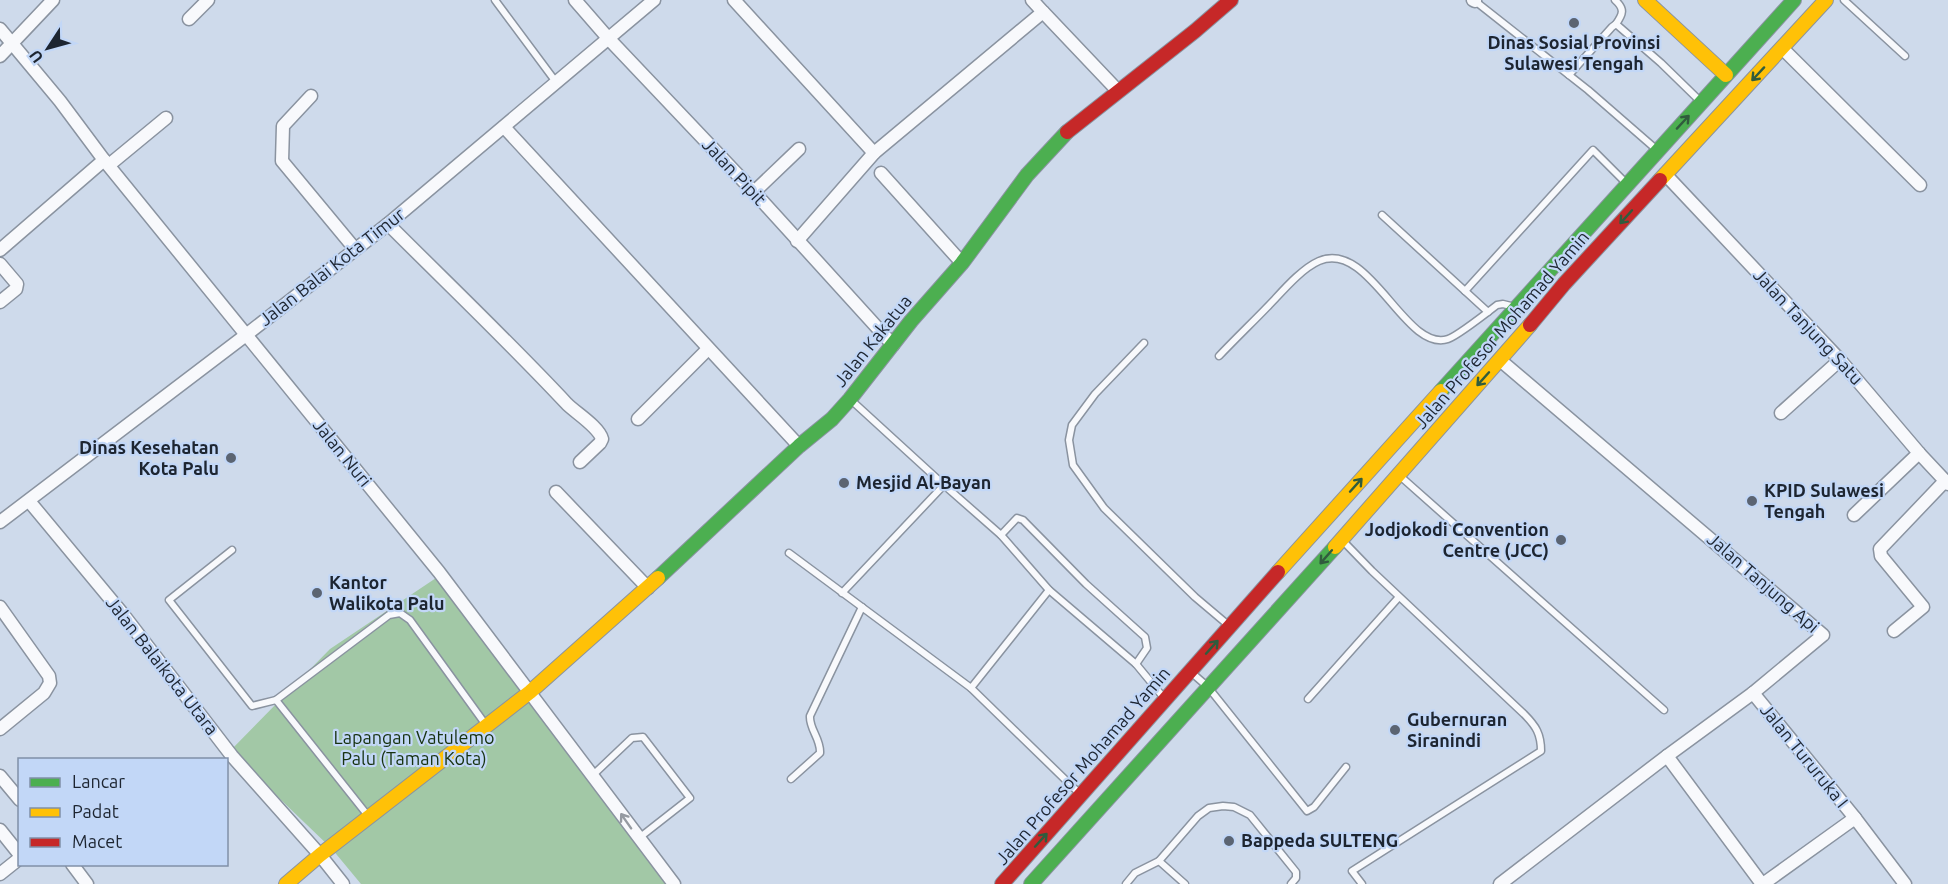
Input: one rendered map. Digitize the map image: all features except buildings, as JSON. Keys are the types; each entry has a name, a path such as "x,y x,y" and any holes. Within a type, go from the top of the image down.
{"main road":[{"name":"Jalan Kakatua","path":"286,884 530,692 648,588 799,446 832,419 911,321 962,263 1047,153 1074,126 1209,20 1231,0"},
{"path":"1645,0 1726,75"},
{"name":"Jalan Profesor Mohamad Yamin","path":"1002,884 1322,523 1794,0"},
{"name":"Jalan Profesor Mohamad Yamin","path":"1038,879 1399,475 1564,284 1826,0"},
{"path":"1322,523 1341,539"}],"street":[{"path":"0,56 52,0"},
{"path":"189,19 208,0"},
{"name":"Jalan Pipit","path":"574,0 754,192 893,345"},
{"name":"Jalan Balai Kota Timur","path":"0,522 388,224 654,0"},
{"path":"734,0 874,153"},
{"path":"1032,0 1118,91"},
{"path":"797,241 874,153 1043,12"},
{"name":"Jalan Nuri","path":"0,29 439,572 674,884"},
{"path":"1782,48 1920,185"},
{"path":"311,96 283,126 282,161 355,249"},
{"path":"0,250 106,162 166,118"},
{"path":"504,128 799,446"},
{"path":"754,192 799,149"},
{"path":"881,173 962,263"},
{"name":"Jalan Tanjung Satu","path":"1665,174 1840,360 1946,482"},
{"path":"388,224 509,343 575,412 600,433 602,439 600,443 579,462"},
{"path":"0,264 16,282 17,287 0,302"},
{"path":"638,419 708,349"},
{"name":"Jalan Tanjung Api","path":"1500,360 1823,635 1753,693 1500,884"},
{"path":"1781,413 1840,360"},
{"path":"1854,515 1919,453"},
{"path":"1894,631 1923,607 1881,556 1880,549 1946,482"},
{"path":"556,492 648,588"},
{"name":"Jalan Balaikota Utara","path":"29,501 122,614 232,756 343,884"},
{"path":"0,607 49,676 50,683 44,693 0,729"},
{"name":"Jalan Tururuka I","path":"1753,693 1855,818 1905,884"},
{"path":"1667,756 1762,884"},
{"path":"0,776 18,798"},
{"name":"Jalan Tururuka I","path":"1762,884 1855,818"},
{"path":"0,830 18,853"},
{"path":"0,874 18,858"},
{"path":"74,866 87,884"}],"lane":[{"path":"495,0 556,83"},
{"path":"1474,0 1569,75 1658,150"},
{"path":"1569,75 1623,14 1623,9 1615,0"},
{"path":"1844,0 1905,56"},
{"path":"1616,24 1702,102"},
{"path":"1465,291 1593,150 1628,184"},
{"path":"1382,215 1488,312"},
{"path":"1219,356 1295,278 1319,261 1335,258 1357,266 1417,331 1431,340 1448,339 1497,305 1509,305 1515,308"},
{"path":"1144,343 1095,394 1072,425 1069,440 1073,465 1104,508 1195,597 1230,627"},
{"path":"850,399 1001,535 1049,590 1136,664 1165,699"},
{"path":"1399,475 1665,710"},
{"path":"842,593 944,485"},
{"path":"1001,535 1017,518 1023,520 1086,584 1145,637 1147,648 1136,664"},
{"path":"1341,539 1537,727 1541,738 1541,751 1352,871 1362,884"},
{"path":"232,550 170,600 252,706 276,700 389,615 400,613 410,620 486,726"},
{"path":"789,553 971,688 1082,795"},
{"path":"971,688 1049,590"},
{"path":"1308,699 1399,597"},
{"path":"791,779 820,753 810,716 862,607"},
{"name":"Jalan Profesor Mohamad Yamin","path":"1190,671 1208,687 1307,811 1314,807 1346,767"},
{"path":"276,700 370,818"},
{"path":"593,775 632,738 644,737 690,798 639,839"},
{"path":"1126,884 1135,873 1159,861 1198,816 1209,808 1223,806 1234,807 1250,815 1296,872 1296,878 1291,884"},
{"path":"1159,861 1185,884"}],"green space":[{"name":"Lapangan Vatulemo Palu (Taman Kota)","path":"439,576 534,689 681,884 361,884 332,849 230,751 330,649"}],"traffic: fast":[{"path":"1441,391 1794,0"},
{"path":"658,578 799,446 832,419 911,321 962,263 1027,175 1067,132"},
{"path":"1031,884 1335,547"}],"traffic: slow":[{"path":"1645,0 1726,75"},
{"path":"1660,180 1826,0"},
{"path":"1335,547 1530,325"},
{"path":"1278,572 1441,391"},
{"path":"286,884 530,692 658,578"}],"traffic: jam":[{"path":"1067,132 1231,0"},
{"path":"1530,325 1564,284 1660,180"},
{"path":"1002,884 1278,572"}],"place":[{"name":"Dinas Sosial Provinsi Sulawesi Tengah","path":"1574,23"},
{"name":"Dinas Kesehatan Kota Palu","path":"231,458"},
{"name":"Mesjid Al-Bayan","path":"844,483"},
{"name":"KPID Sulawesi Tengah","path":"1752,501"},
{"name":"Jodjokodi Convention Centre (JCC)","path":"1561,540"},
{"name":"Kantor Walikota Palu","path":"317,593"},
{"name":"Gubernuran Siranindi","path":"1395,730"},
{"name":"Bappeda SULTENG","path":"1229,841"}]}
